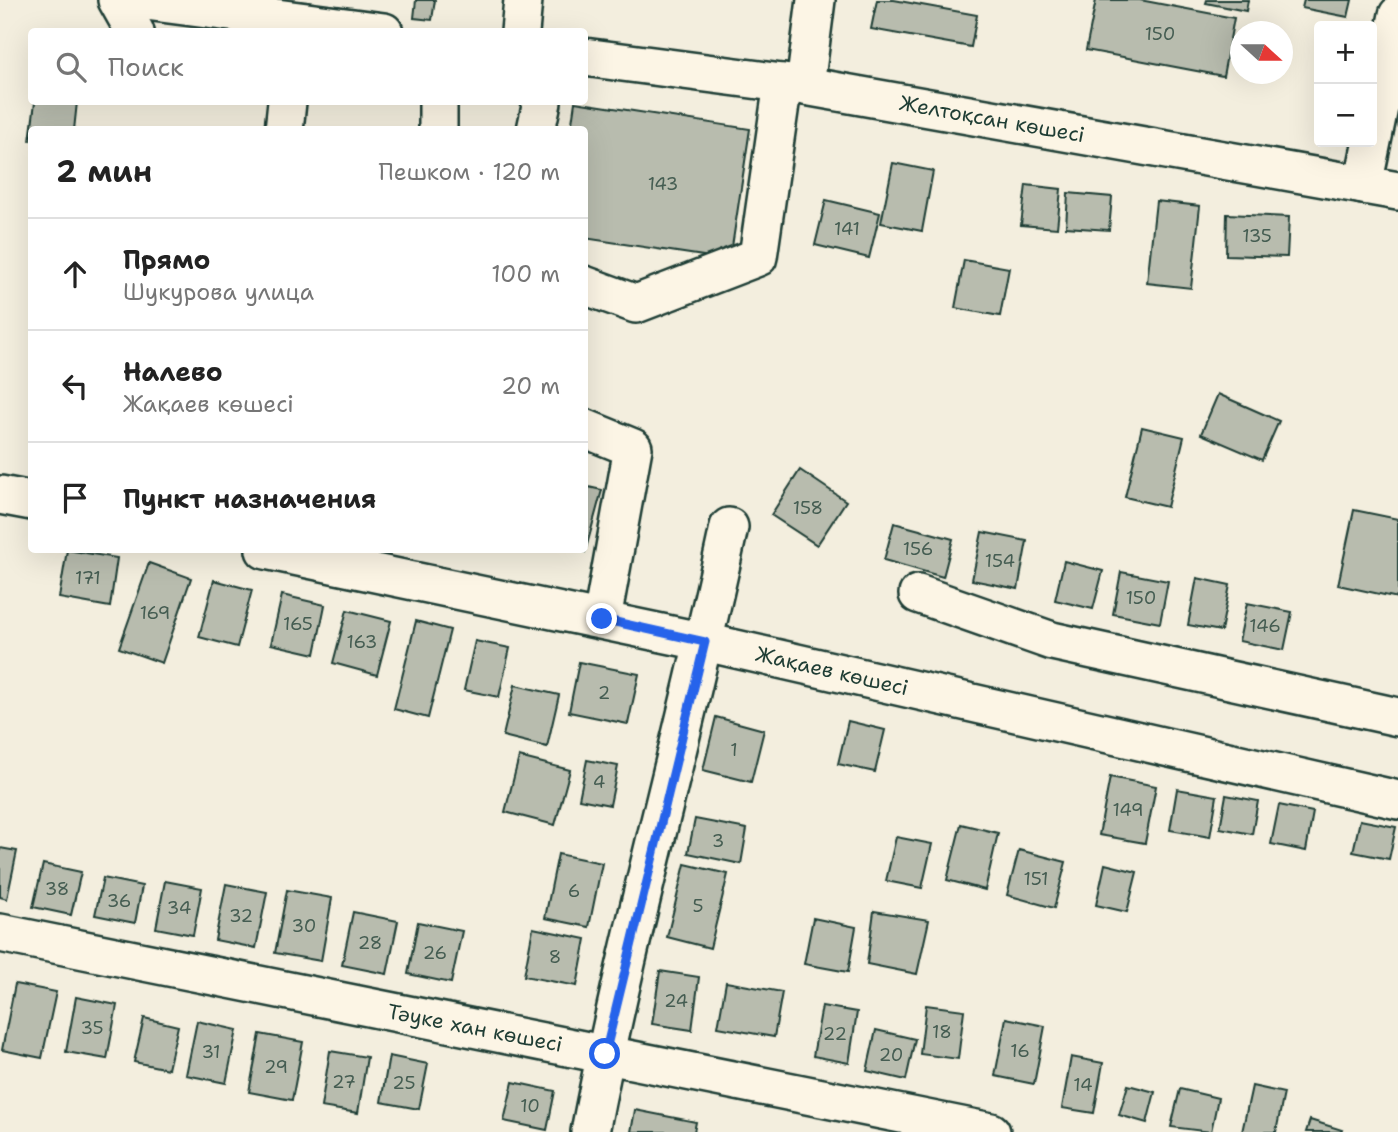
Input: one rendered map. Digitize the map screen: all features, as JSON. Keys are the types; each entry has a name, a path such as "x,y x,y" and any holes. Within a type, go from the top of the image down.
{"street":[{"path":"117,0 133,28"},
{"path":"138,0 295,26 325,28"},
{"path":"520,28 523,0"},
{"path":"588,286 636,304 758,257 794,84 816,0"},
{"path":"1380,188 1398,15"},
{"name":"Желтоқсан көшесі","path":"588,58 794,84 1380,188"},
{"path":"284,126 287,105"},
{"path":"438,105 438,126"},
{"path":"537,126 541,105"},
{"path":"588,430 633,449 602,619"},
{"path":"0,495 28,500"},
{"path":"590,1132 605,1054 705,642 729,527"},
{"name":"Жақаев көшесі","path":"298,553 387,561 602,619 1398,800"},
{"path":"918,594 1052,641 1398,717"},
{"name":"Тәуке хан көшесі","path":"0,933 991,1132"}],"building":[{"path":"416,0 435,0 432,20 414,18"},
{"path":"877,0 894,0 977,15 971,47 871,29"},
{"path":"1096,0 1140,0 1234,18 1230,21 1230,39 1223,76 1086,50"},
{"path":"1207,0 1248,0 1246,11 1206,3"},
{"path":"1304,0 1352,0 1348,17 1302,8"},
{"path":"588,104 750,129 730,260 588,239 588,126 572,126 575,105"},
{"path":"35,105 77,105 74,126 32,126"},
{"path":"893,163 933,171 922,231 881,223"},
{"path":"1026,185 1061,189 1057,228 1021,225"},
{"path":"1068,193 1112,197 1109,230 1066,227"},
{"path":"826,200 880,213 869,258 815,245"},
{"path":"1156,201 1200,206 1191,288 1147,283"},
{"path":"1227,214 1289,217 1287,257 1226,255"},
{"path":"964,260 1009,268 1000,316 955,308"},
{"path":"1218,394 1279,421 1262,460 1201,434"},
{"path":"1142,427 1184,437 1167,507 1125,497"},
{"path":"800,470 846,501 817,545 771,515"},
{"path":"588,487 602,490 588,541"},
{"path":"1354,510 1398,519 1398,598 1338,585"},
{"path":"894,523 953,539 943,577 884,560"},
{"path":"982,532 1027,541 1018,589 972,580"},
{"path":"66,553 117,558 110,607 59,598"},
{"path":"1064,561 1103,571 1093,609 1055,600"},
{"path":"149,563 191,578 162,663 119,648"},
{"path":"1121,572 1168,581 1160,623 1113,614"},
{"path":"1197,578 1230,585 1221,631 1188,625"},
{"path":"214,580 252,590 237,647 199,637"},
{"path":"282,595 325,605 315,654 271,644"},
{"path":"1247,603 1292,612 1284,650 1239,641"},
{"path":"347,610 391,621 377,675 333,663"},
{"path":"416,621 450,630 428,718 394,709"},
{"path":"475,641 510,648 499,697 464,690"},
{"path":"579,662 639,674 628,724 569,712"},
{"path":"515,685 559,695 547,747 503,736"},
{"path":"716,717 764,730 751,782 703,770"},
{"path":"848,721 885,730 875,772 838,764"},
{"path":"519,757 570,770 555,825 505,812"},
{"path":"587,760 618,766 610,805 579,799"},
{"path":"1110,777 1156,786 1145,843 1099,835"},
{"path":"1177,789 1217,796 1210,837 1170,830"},
{"path":"1226,795 1258,801 1252,834 1220,828"},
{"path":"1279,805 1313,812 1306,851 1271,844"},
{"path":"695,819 747,829 741,864 688,853"},
{"path":"1360,820 1396,827 1389,859 1353,852"},
{"path":"961,824 998,833 985,890 947,880"},
{"path":"896,837 932,844 922,888 886,881"},
{"path":"0,848 17,851 7,899 0,897"},
{"path":"1019,850 1066,862 1054,908 1007,895"},
{"path":"558,854 602,863 589,927 545,918"},
{"path":"43,864 81,872 71,915 33,907"},
{"path":"685,864 728,874 710,948 667,937"},
{"path":"1105,864 1137,872 1127,912 1096,905"},
{"path":"103,878 142,886 135,923 95,915"},
{"path":"165,881 202,888 193,935 156,928"},
{"path":"226,884 267,892 256,948 215,940"},
{"path":"287,890 332,898 321,961 275,953"},
{"path":"874,911 929,920 917,974 867,964"},
{"path":"353,912 398,921 387,974 342,965"},
{"path":"813,918 856,927 848,972 804,964"},
{"path":"418,922 462,931 451,983 408,974"},
{"path":"533,928 586,939 577,986 524,976"},
{"path":"660,971 699,977 692,1030 652,1024"},
{"path":"726,982 782,992 774,1037 718,1027"},
{"path":"15,984 56,992 42,1058 2,1050"},
{"path":"76,997 117,1005 107,1059 66,1052"},
{"path":"926,1005 964,1010 958,1059 920,1054"},
{"path":"822,1006 857,1012 849,1063 813,1056"},
{"path":"144,1018 178,1026 168,1069 134,1062"},
{"path":"1006,1018 1045,1026 1034,1084 995,1076"},
{"path":"197,1021 237,1030 226,1083 186,1075"},
{"path":"876,1030 915,1039 906,1080 867,1071"},
{"path":"260,1034 303,1042 292,1100 249,1092"},
{"path":"330,1051 367,1057 358,1113 321,1107"},
{"path":"389,1056 428,1064 419,1109 381,1102"},
{"path":"1071,1057 1103,1063 1094,1113 1062,1108"},
{"path":"513,1082 555,1091 547,1130 504,1121"},
{"path":"1128,1085 1155,1092 1147,1123 1119,1115"},
{"path":"1252,1086 1284,1093 1276,1132 1242,1132"},
{"path":"1180,1089 1218,1098 1211,1132 1171,1127"},
{"path":"635,1110 696,1122 694,1132 631,1132"},
{"path":"1310,1120 1342,1130 1306,1132"}],"route":[{"path":"602,619 705,642 605,1054"}]}
